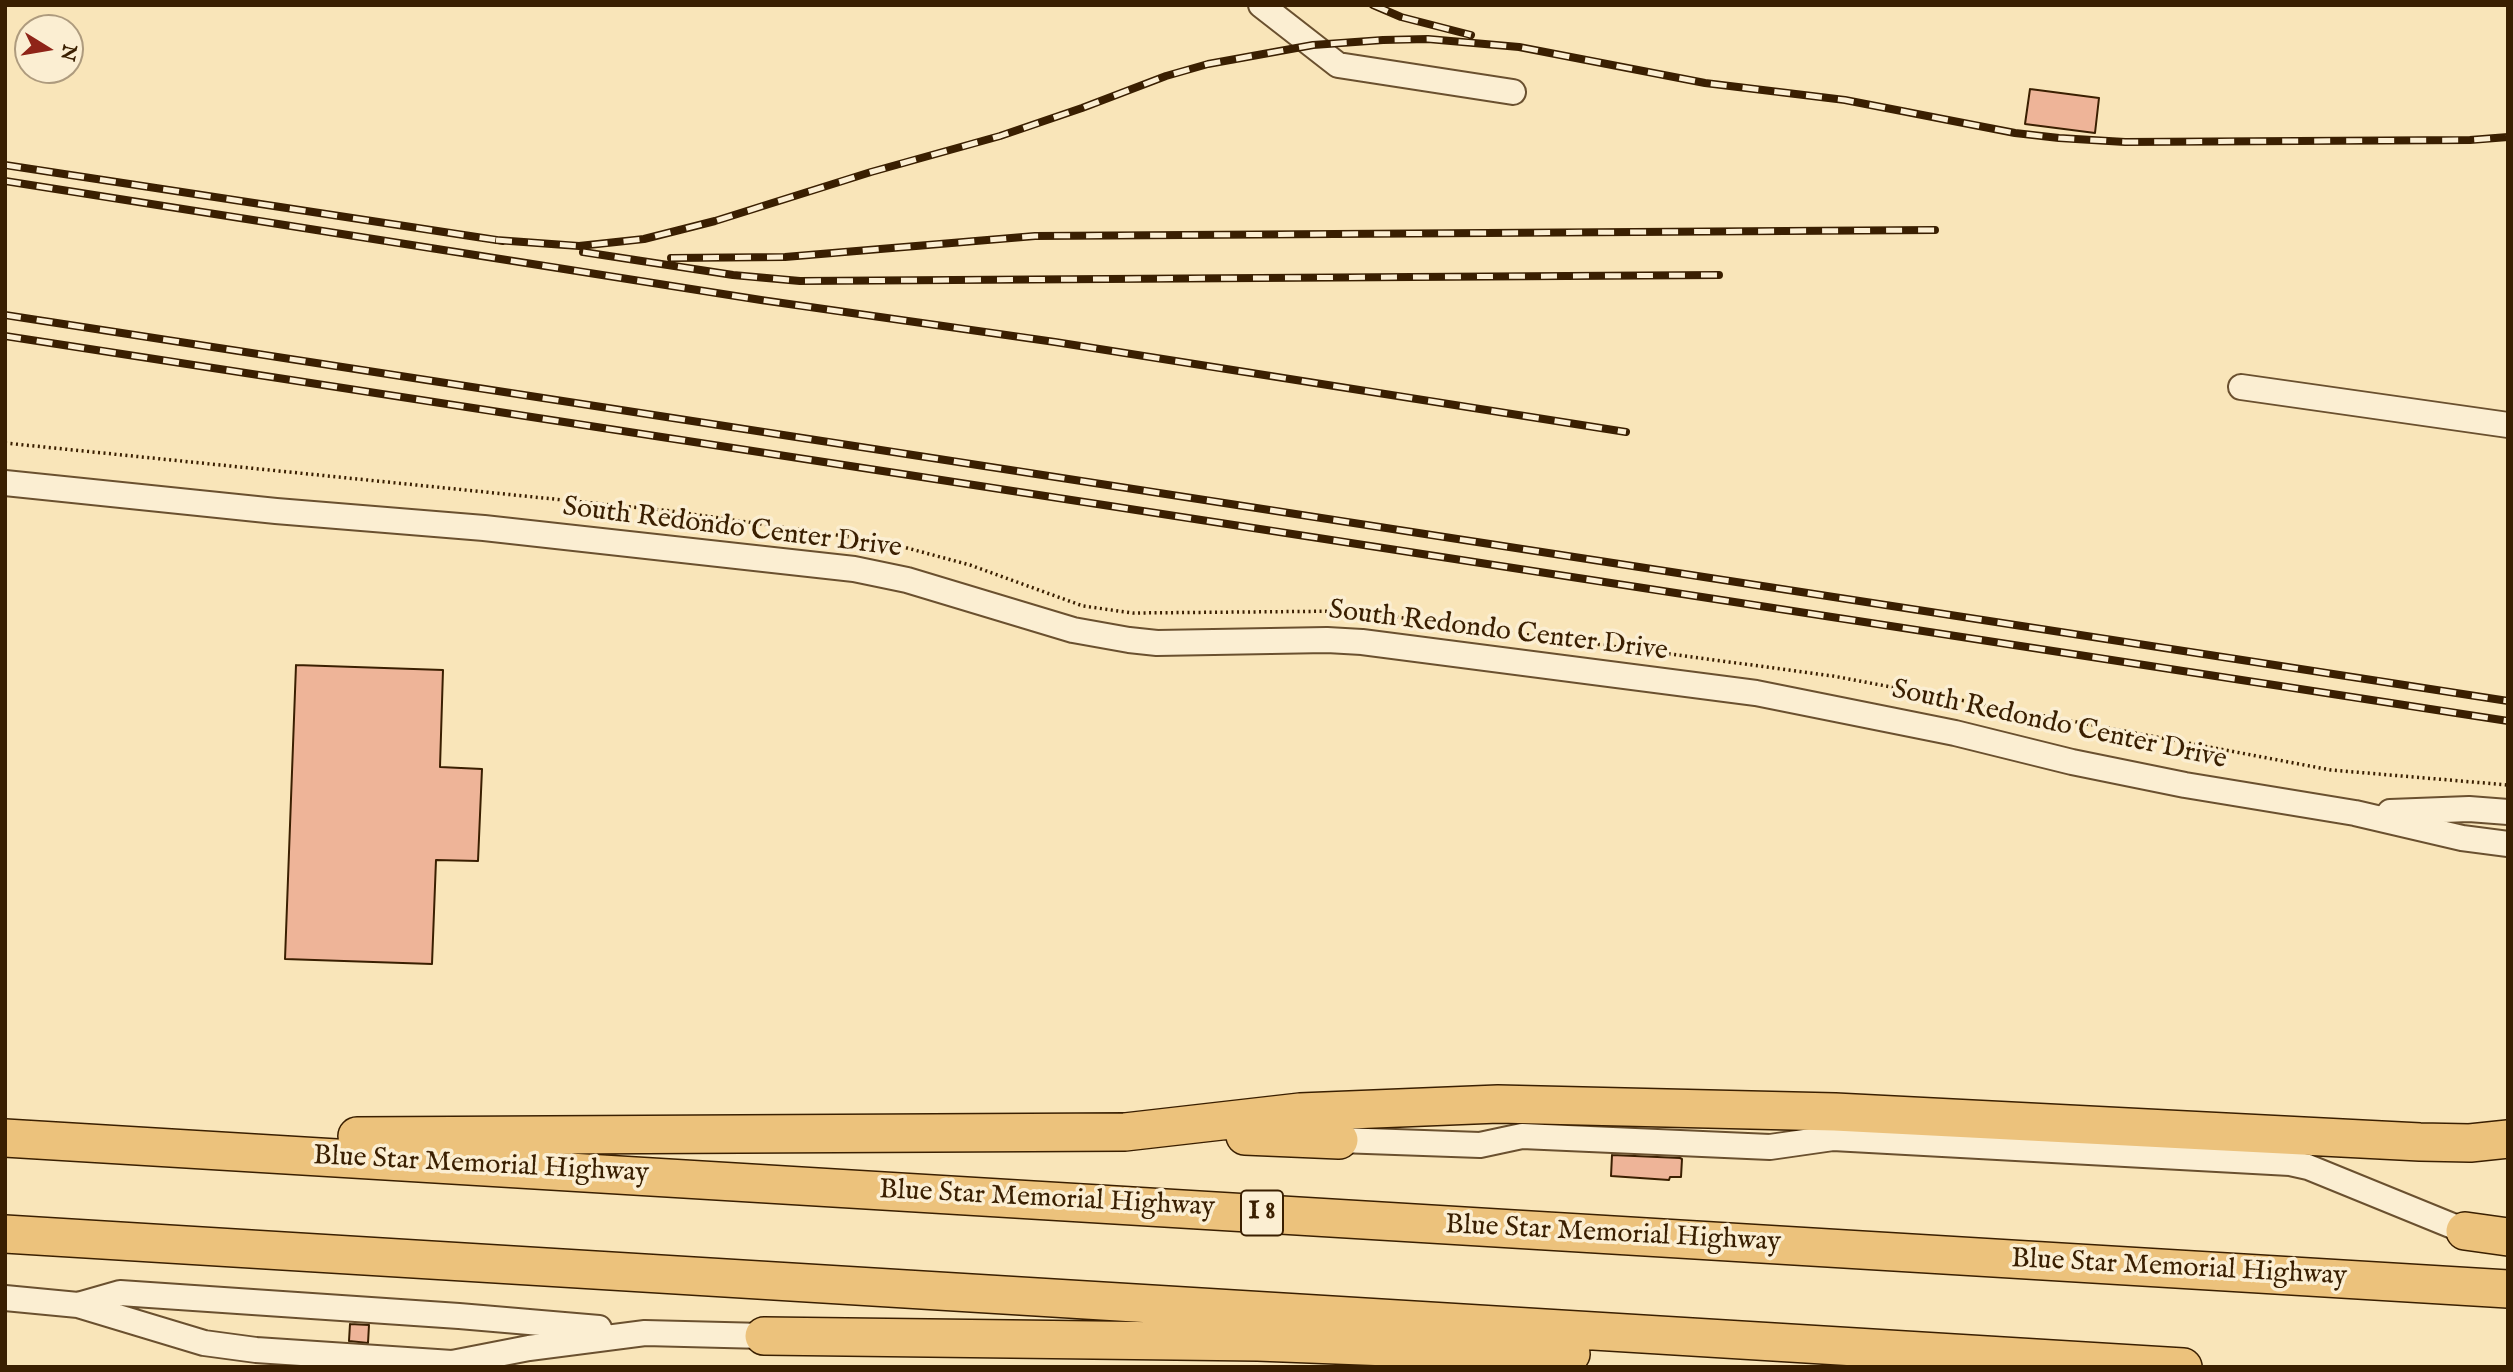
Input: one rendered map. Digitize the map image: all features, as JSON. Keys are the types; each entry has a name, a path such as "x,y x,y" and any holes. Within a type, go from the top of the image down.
{"highway":[{"path":"1125,1132 1300,1112 1498,1104 1835,1112 2349,1139 2470,1143 2508,1139"},
{"path":"11,1138 1125,1132 1339,1140"},
{"name":"Blue Star Memorial Highway","path":"11,1138 2508,1289"},
{"path":"2465,1231 2508,1237"},
{"path":"5,1234 2183,1367"},
{"path":"764,1336 1258,1342 1772,1362 1940,1352"}],"street":[{"path":"1261,5 1338,65 1513,92"},
{"path":"2241,387 2508,425"},
{"name":"South Redondo Center Drive","path":"5,483 484,528 854,569 907,580 1073,630 1129,640 1157,643 1327,639 1756,693 1955,733 2185,785 2355,813 2462,838 2508,844"},
{"name":"South Redondo Center Drive","path":"2355,813 2469,809 2508,812"},
{"path":"1339,1140 1480,1144 1522,1136 1770,1147 1833,1138 2290,1163 2308,1167 2465,1231"},
{"path":"2330,1177 2349,1139"},
{"path":"78,1305 120,1293 459,1316 645,1333 764,1336"},
{"path":"5,1298 78,1305 204,1343 256,1350 452,1363 529,1348 645,1333"}],"path":[{"path":"5,443 671,511 885,542 970,565 1083,606 1133,613 1352,611 1833,676 2331,770 2508,785"}],"building":[{"path":"2030,89 2099,98 2095,133 2025,124"},
{"path":"296,665 443,670 440,767 482,769 478,861 436,860 432,964 285,959"},
{"path":"1612,1155 1680,1158 1681,1177 1670,1177 1669,1180 1611,1176"},
{"path":"350,1324 369,1325 368,1343 349,1341"}],"railway":[{"path":"1373,5 1401,17 1471,35"},
{"path":"496,240 579,246 644,239 715,221 871,172 1000,136 1166,76 1208,64 1313,45 1383,40 1428,39 1519,47 1705,83 1845,100 2015,133 2059,138 2125,142 2470,140 2508,137"},
{"path":"5,165 503,241"},
{"path":"5,181 1626,432"},
{"path":"671,258 785,257 1035,236 1935,230"},
{"path":"583,252 733,275 800,281 1719,275"},
{"path":"5,315 2508,701"},
{"path":"5,336 2508,721"}]}
